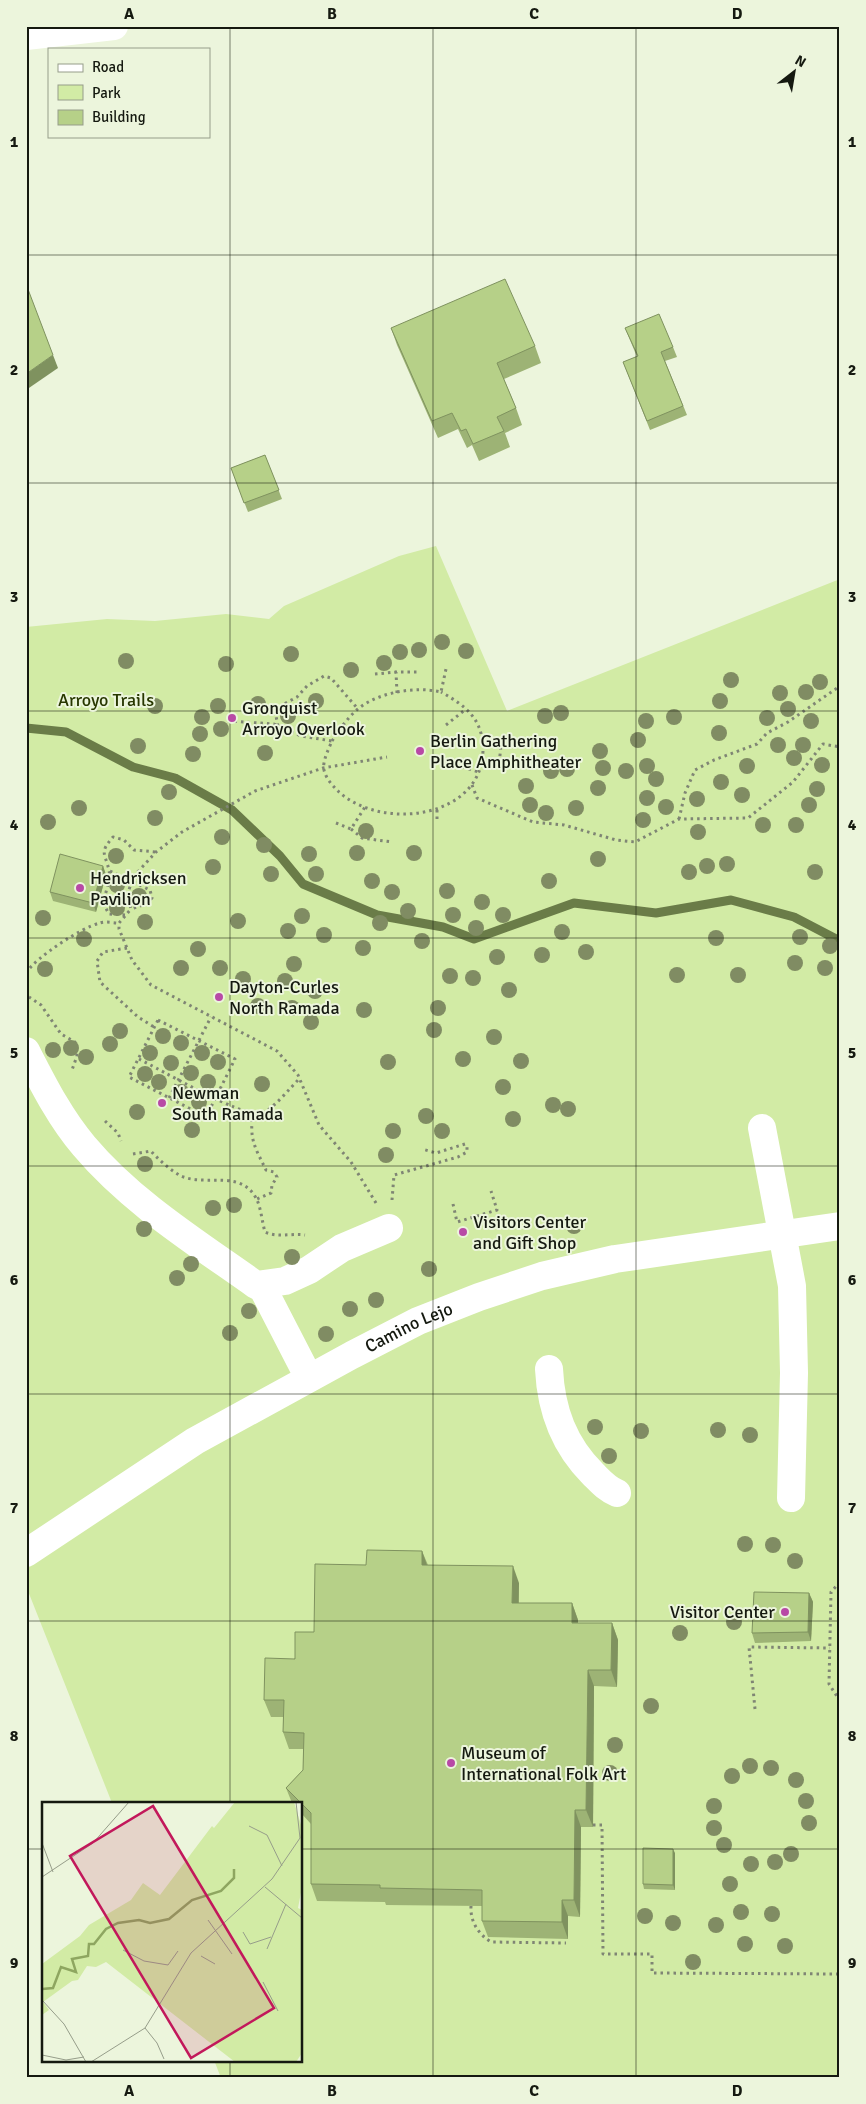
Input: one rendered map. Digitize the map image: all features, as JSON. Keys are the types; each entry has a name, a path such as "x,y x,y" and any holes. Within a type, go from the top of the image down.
{"street":[{"path":"26,36 114,26"},
{"path":"26,1052 83,1145 112,1177 157,1214 256,1286 285,1281 309,1270 342,1248 389,1228"},
{"path":"762,1128 792,1286 794,1364 792,1498"},
{"name":"Camino Lejo","path":"26,1552 195,1441 308,1378 418,1321 479,1297 542,1276 615,1259 840,1226"},
{"path":"261,1284 308,1378"},
{"path":"550,1369 554,1406 560,1429 580,1461 609,1490 617,1494"}],"path":[{"path":"441,692 446,669"},
{"path":"396,672 396,693"},
{"path":"375,674 417,672"},
{"path":"278,727 276,716 282,705 297,697 307,686 324,676 331,678 358,709"},
{"path":"679,819 685,793 695,770 714,760 757,744 767,733 788,722 840,686"},
{"path":"417,689 441,692 457,700 474,716 482,731 481,763 479,772 472,785 461,795 437,810 393,814 365,807 345,797 334,786 324,768 332,741 345,722 358,709 396,693 417,689"},
{"path":"446,725 466,709"},
{"path":"228,721 255,721 301,736 332,741"},
{"path":"472,785 478,798 533,822 564,825 616,840 635,842 679,819 748,818 793,782 823,744 840,747"},
{"path":"481,763 499,764 501,746"},
{"path":"130,909 126,895 132,880 156,852 182,832 255,791 324,768 387,757"},
{"path":"450,762 479,772"},
{"path":"351,829 365,807"},
{"path":"437,810 437,822"},
{"path":"336,823 351,829 362,838 392,842"},
{"path":"156,852 134,850 124,840 113,837 104,848 104,860 110,871 150,890 152,898 146,904 130,909 119,923 119,929 132,960 151,985 277,1051 299,1079 319,1125 351,1162 372,1196"},
{"path":"110,871 103,903 109,914 125,915"},
{"path":"26,973 31,965 76,933 100,922 119,923"},
{"path":"127,948 104,952 97,961 100,982 138,1017 154,1027"},
{"path":"26,991 29,997 41,1005 61,1034 75,1042 77,1056 71,1067 73,1078"},
{"path":"169,1098 211,1017"},
{"path":"158,1020 235,1059 206,1117 129,1078 154,1027 158,1020"},
{"path":"139,1059 216,1098 258,1114 266,1111 299,1079"},
{"path":"254,1113 251,1129 255,1151 266,1170 274,1172 277,1177 272,1185 271,1193 257,1199"},
{"path":"100,1115 118,1133 125,1149"},
{"path":"389,1228 394,1175 467,1152 465,1144 436,1153 422,1148"},
{"path":"130,1152 135,1154 151,1151 161,1162 182,1176 202,1181 231,1180 247,1186 257,1199 265,1232"},
{"path":"453,1204 457,1222 497,1210 491,1191"},
{"path":"840,1582 831,1592 829,1684 840,1701"},
{"path":"801,1641 801,1648"},
{"path":"755,1709 749,1647 830,1648"},
{"path":"592,1825 602,1825 603,1954 652,1954 652,1973 840,1974"},
{"path":"471,1906 470,1916 485,1938 491,1942 566,1943"}],"green space":[{"name":"Arroyo Trails","path":"436,546 507,711 840,579 840,2078 221,2078 215,2062 302,2062 302,1802 112,1802 26,1586 26,627 107,619 155,621 226,614 269,619 284,606 399,556"}],"building":[{"path":"505,279 535,346 497,363 516,408 497,417 504,431 473,444 466,429 461,431 452,413 432,421 391,328"},
{"path":"26,284 53,355 26,374"},
{"path":"659,314 673,347 661,352 683,406 647,421 623,362 638,356 625,328"},
{"path":"265,455 279,490 244,503 231,468"},
{"name":"Hendricksen Pavilion","path":"60,854 103,866 93,903 50,892"},
{"name":"Museum of International Folk Art","path":"367,1550 422,1551 422,1565 513,1566 512,1603 572,1603 572,1623 612,1623 611,1670 588,1670 586,1810 575,1810 574,1900 562,1900 562,1922 482,1921 482,1890 380,1888 380,1885 311,1884 311,1813 286,1788 303,1770 304,1733 283,1732 284,1700 264,1700 265,1658 295,1659 295,1632 314,1632 315,1564 366,1565"},
{"name":"Visitor Center","path":"754,1592 809,1593 808,1632 752,1633"},
{"path":"643,1848 673,1849 673,1885 643,1884"}],"waterway":[{"path":"26,728 66,732 133,767 175,778 232,810 280,856 303,884 377,915 443,927 474,939 574,903 656,913 731,900 794,917 840,941"}],"place":[{"name":"Gronquist Arroyo Overlook","path":"232,718"},
{"name":"Berlin Gathering Place Amphitheater","path":"420,751"},
{"name":"Hendricksen Pavilion","path":"80,888"},
{"name":"Dayton-Curles North Ramada","path":"219,997"},
{"name":"Newman South Ramada","path":"162,1103"},
{"name":"Visitors Center and Gift Shop","path":"463,1232"},
{"name":"Visitor Center","path":"785,1612"},
{"name":"Museum of International Folk Art","path":"451,1763"}]}
